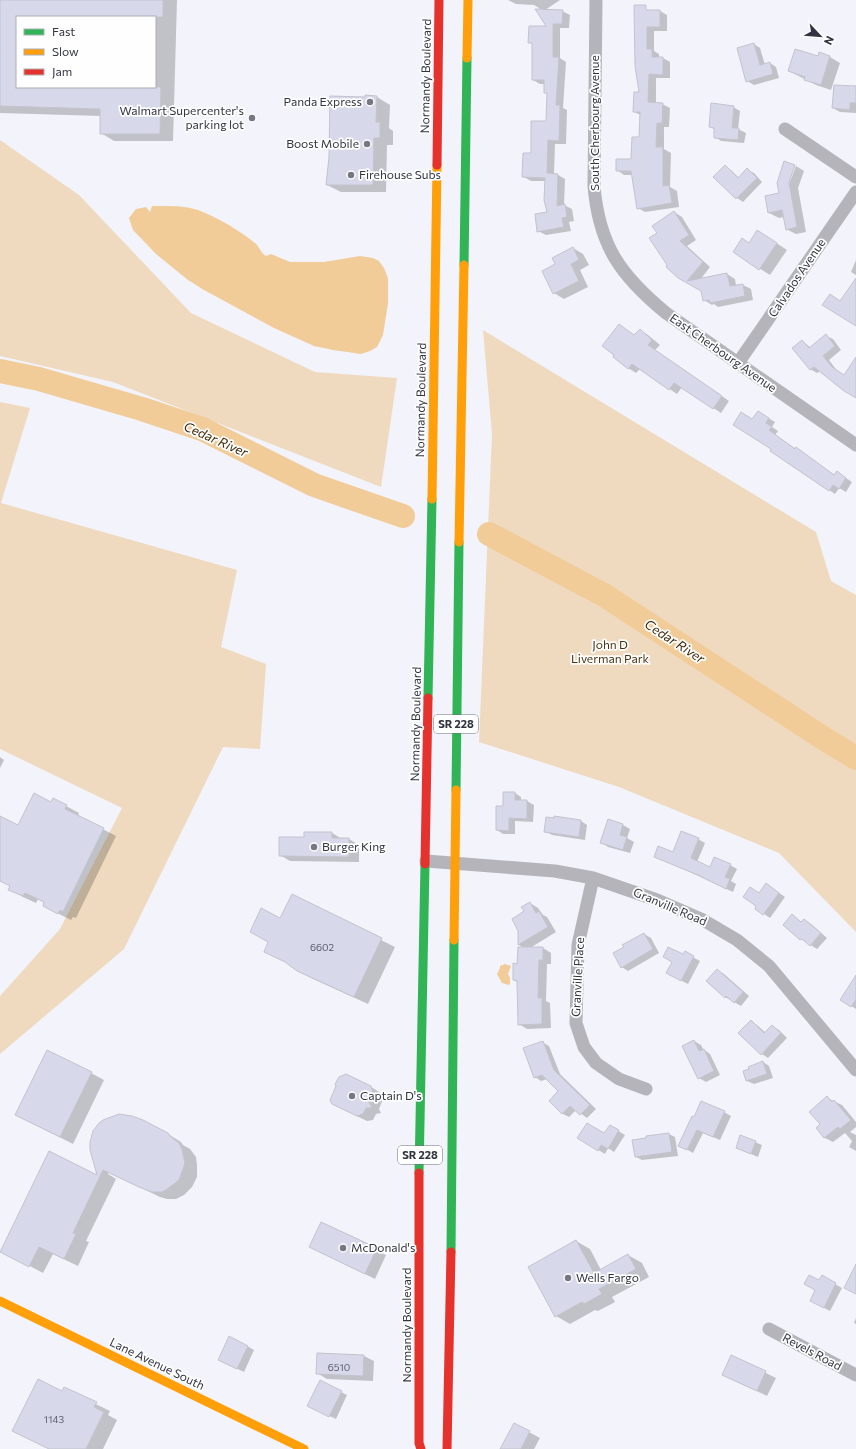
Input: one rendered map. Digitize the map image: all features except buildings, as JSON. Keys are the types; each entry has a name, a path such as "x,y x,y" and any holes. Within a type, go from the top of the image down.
{"main road":[{"name":"Normandy Boulevard","path":"421,1449 419,1443 419,1198 426,861 439,0"},
{"name":"SR 228","path":"447,1449 452,1202 454,863 468,0"},
{"path":"430,618 438,626"},
{"path":"447,725 456,736"},
{"name":"Lane Avenue South","path":"0,1301 304,1449"}],"street":[{"name":"South Cherbourg Avenue","path":"596,0 594,186 595,203 600,226 607,244"},
{"path":"785,129 856,177"},
{"name":"Calvados Avenue","path":"738,364 856,192"},
{"name":"East Cherbourg Avenue","path":"607,244 629,280 666,314 856,444"},
{"name":"Granville Road","path":"426,861 555,871 593,878 657,900 703,920 738,940 769,966 856,1070"},
{"name":"Granville Place","path":"593,878 578,945 576,1023 584,1047 596,1063 619,1079 646,1090"},
{"name":"Revels Road","path":"769,1329 856,1375"}],"green space":[{"path":"0,140 79,195 191,313 315,372 397,378 381,487 113,382 0,356"},
{"name":"John D Liverman Park","path":"483,330 816,532 831,581 856,595 856,932 779,853 619,787 479,742 492,434"},
{"path":"0,402 30,408 1,503 237,570 221,647 266,664 260,749 223,747 124,949 0,1054 0,996 60,929 122,808 0,749"}],"shaded area":[{"path":"152,206 187,207 198,210 221,220 236,229 256,244 266,256 271,254 290,262 324,262 360,256 373,258 379,261 388,278 388,303 383,335 377,347 361,354 314,346 274,328 188,280 156,254 133,230 129,218 136,209 146,207 150,212"},
{"path":"505,964 511,966 508,974 510,978 509,985 502,983 497,974 500,966"}],"waterway":[{"name":"Cedar River","path":"0,371 39,379 142,409 202,429 314,485 403,516"},
{"name":"Cedar River","path":"489,534 604,595 856,758"}],"traffic: fast":[{"path":"464,265 467,58"},
{"path":"428,698 432,499"},
{"path":"456,790 459,542"},
{"path":"419,1173 425,864"},
{"path":"451,1252 454,940"}],"traffic: slow":[{"path":"467,58 468,0"},
{"path":"432,499 437,165"},
{"path":"459,542 464,265"},
{"path":"454,940 456,790"},
{"path":"0,1301 304,1449"}],"traffic: jam":[{"path":"437,165 439,0"},
{"path":"425,864 428,698"},
{"path":"419,1173 419,1443 421,1449"},
{"path":"447,1449 451,1252"}],"place":[{"name":"Panda Express","path":"370,102"},
{"name":"Walmart Supercenter's parking lot","path":"252,118"},
{"name":"Boost Mobile","path":"367,144"},
{"name":"Firehouse Subs","path":"351,175"},
{"name":"Burger King","path":"314,847"},
{"name":"Captain D's","path":"352,1096"},
{"name":"McDonald's","path":"343,1248"},
{"name":"Wells Fargo","path":"568,1278"}]}
